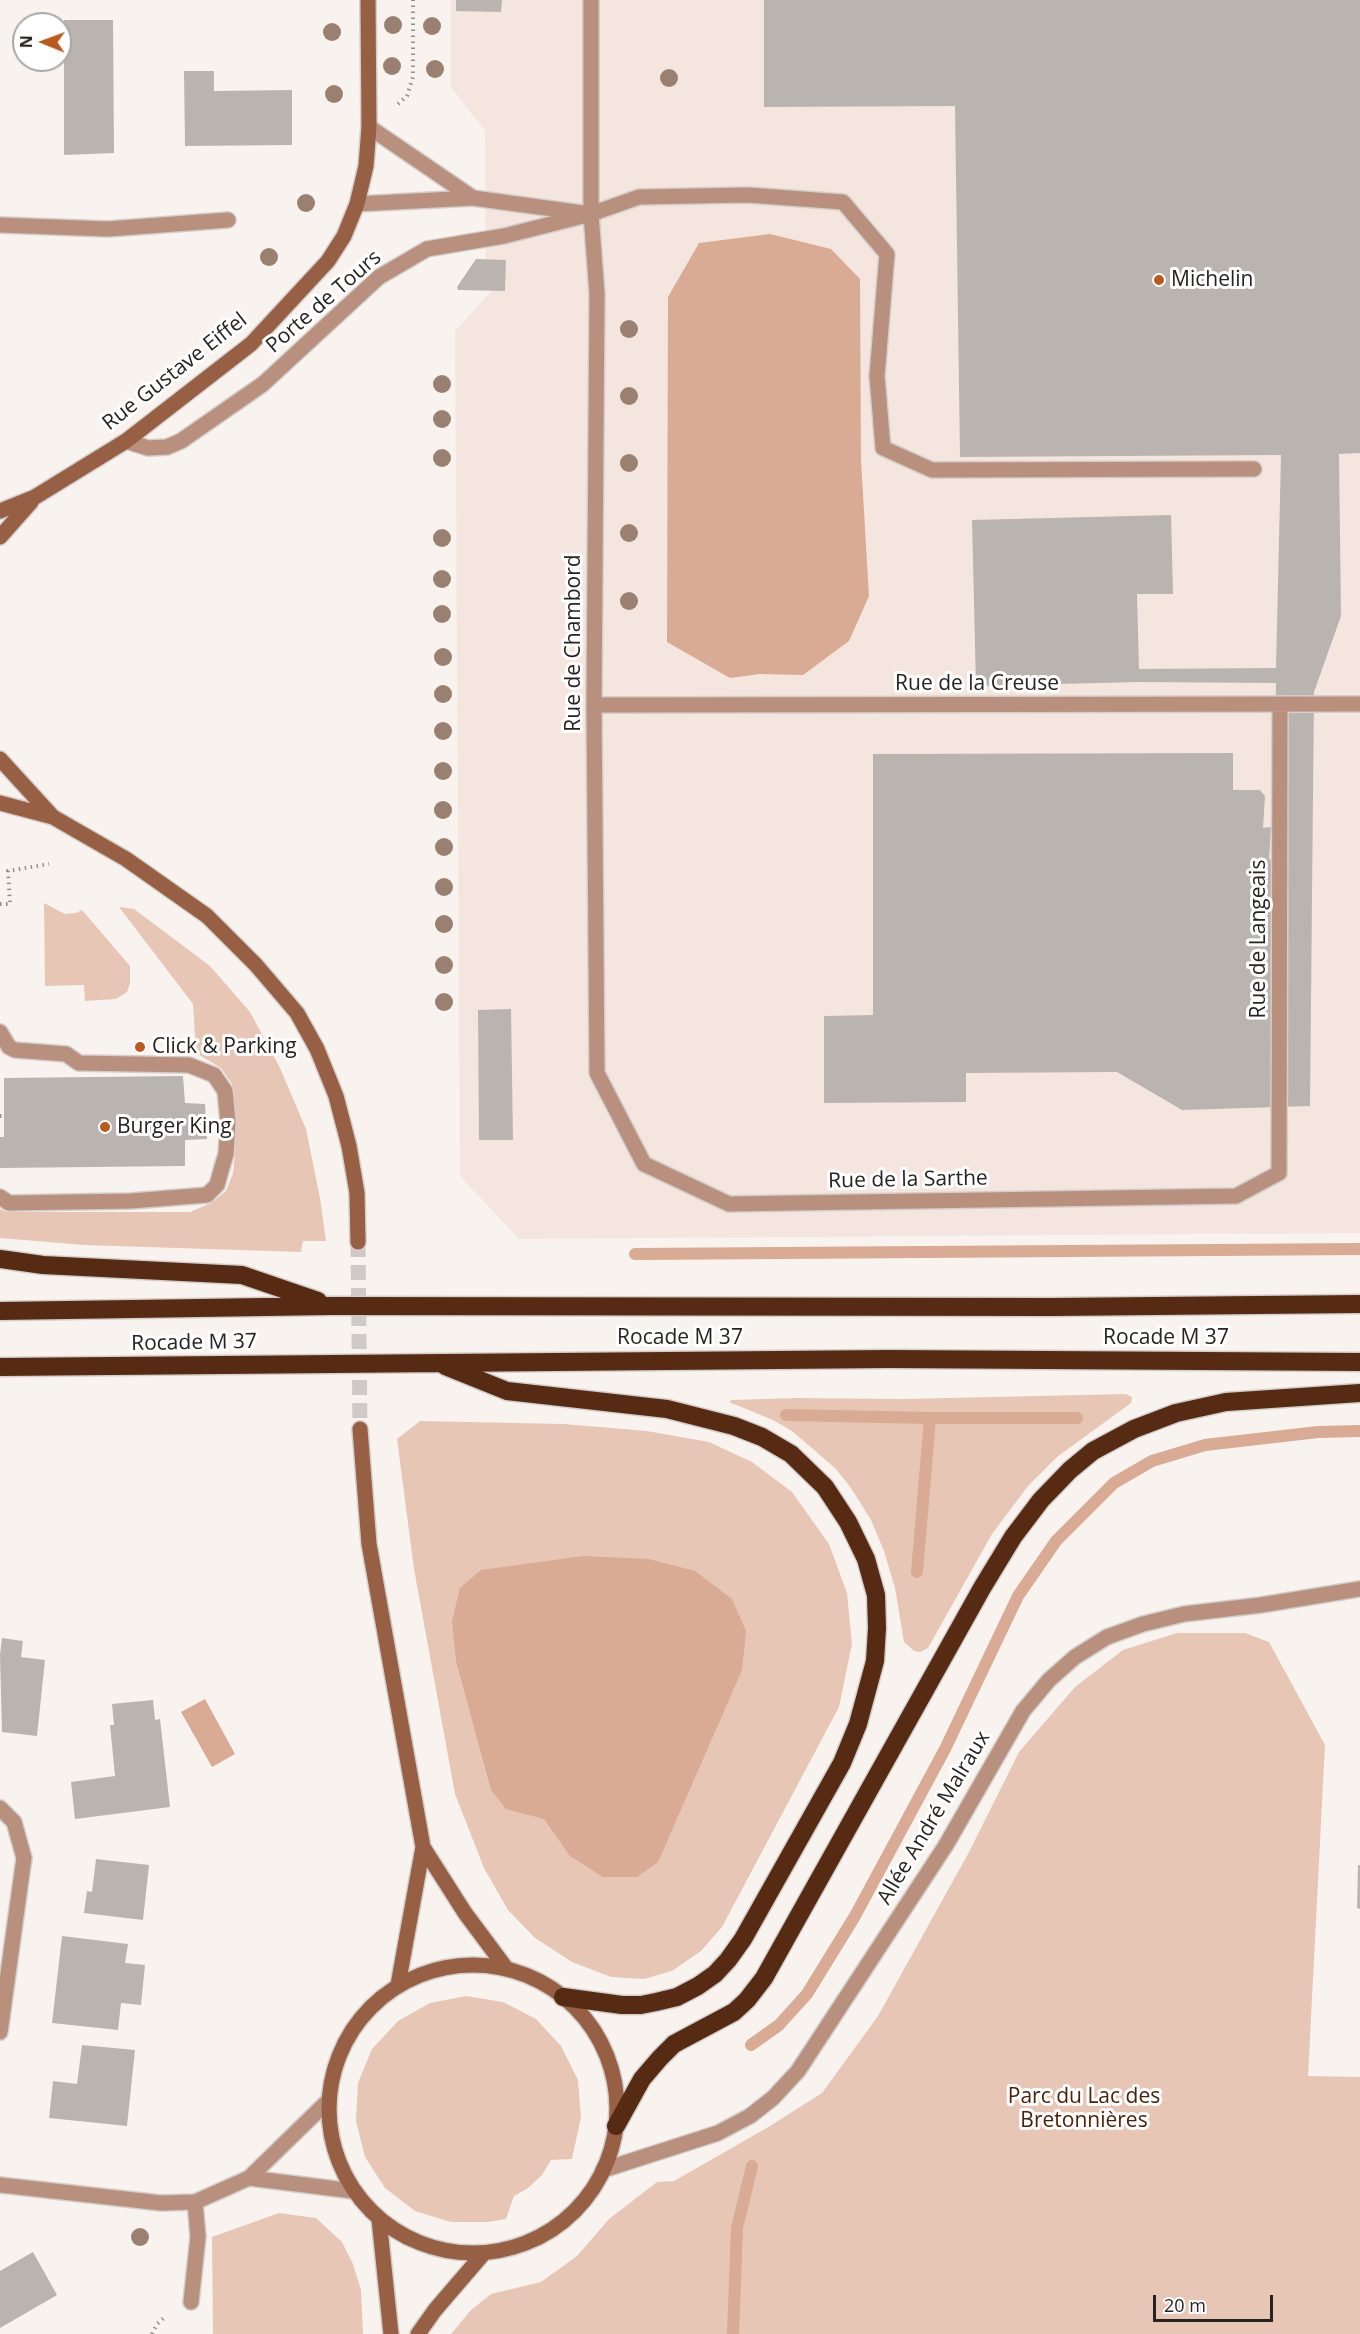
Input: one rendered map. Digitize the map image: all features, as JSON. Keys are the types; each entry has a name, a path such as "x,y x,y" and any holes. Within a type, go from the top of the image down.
{"highway":[{"path":"0,1259 54,1266 242,1275 331,1306"},
{"name":"Rocade M 37","path":"0,1311 331,1306 1053,1307 1360,1304"},
{"name":"Rocade M 37","path":"0,1367 877,1359 1360,1362"},
{"path":"435,1362 507,1391 668,1409 734,1426 762,1437 791,1454 825,1487 849,1522 866,1559 876,1595 875,1661 858,1724 842,1763 743,1940 728,1960 715,1974 698,1986 677,1997 656,2002 622,2005 563,1997"},
{"path":"616,2126 642,2079 660,2058 674,2044 734,2012 747,2000 764,1977 982,1588 1020,1528 1041,1500 1070,1470 1093,1451 1124,1434 1176,1413 1226,1402 1360,1393"}],"street":[{"name":"Rue Gustave Eiffel","path":"0,511 35,497 126,441 251,344 328,261 344,236 357,204 366,166 369,127 368,0"},
{"name":"Rue de Chambord","path":"591,0 591,214 597,294 594,705 597,1073"},
{"path":"369,127 473,198"},
{"name":"Porte de Tours","path":"126,441 148,448 167,447 182,441 262,384 379,277 427,249 504,236 591,214 639,197 748,195 843,202 887,254 877,376 883,448 932,470 1254,469"},
{"path":"357,204 473,198 591,214"},
{"path":"0,225 108,229 228,220"},
{"name":"Rue Gustave Eiffel","path":"0,537 35,497"},
{"name":"Rue de la Creuse","path":"594,705 1360,704"},
{"name":"Rue de Langeais","path":"1279,1173 1280,705"},
{"path":"0,759 53,817"},
{"path":"0,803 53,817 126,859 207,916 256,965 297,1013 321,1058 336,1096 350,1146 357,1193 358,1242"},
{"path":"0,1032 9,1047 15,1050 66,1053 79,1063 189,1065 214,1075 225,1091 228,1122 226,1154 217,1185 207,1195 131,1201 31,1203 9,1203 0,1197"},
{"name":"Rue de la Sarthe","path":"597,1073 644,1164 729,1204 1236,1196 1279,1173"},
{"path":"360,1429 369,1544 423,1847 398,1985"},
{"name":"Allée André Malraux","path":"603,2170 725,2130 750,2116 773,2098 798,2071 946,1845 1023,1711 1049,1680 1075,1657 1107,1637 1174,1616 1360,1589"},
{"path":"0,1808 14,1822 24,1858 0,2032"},
{"path":"423,1847 465,1913 506,1968"},
{"path":"469,1965 506,1968 536,1979 563,1997 595,2033 614,2078 616,2126 603,2170 581,2205 550,2232 512,2249 484,2253 471,2254 430,2248 387,2226 353,2191 333,2146 329,2100 339,2055 363,2015 398,1985 433,1970 469,1965"},
{"path":"0,2185 161,2204 195,2202 249,2178 329,2100"},
{"path":"249,2178 353,2191"},
{"path":"191,2302 198,2237 195,2202"},
{"path":"380,2219 391,2334"},
{"path":"418,2334 435,2310 484,2253"}],"path":[{"path":"369,127 407,96 413,77 413,0"},
{"path":"0,904 10,904 8,872 49,864"}],"shaded area":[{"path":"451,0 1360,0 1360,1233 519,1239 460,1176 455,331 497,285 486,274 485,131 451,87"},
{"path":"770,234 831,249 860,279 861,460 869,596 849,641 803,675 760,674 730,678 667,642 668,297 699,243"},
{"path":"583,1556 649,1559 695,1571 732,1599 746,1631 742,1670 658,1862 637,1877 603,1877 570,1856 544,1819 506,1809 491,1790 456,1661 452,1621 460,1588 481,1570"},
{"path":"205,1699 235,1754 212,1767 181,1712"}],"green space":[{"path":"44,903 65,914 82,910 130,966 130,983 127,992 116,999 85,1001 84,985 45,986"},
{"path":"119,907 134,909 210,966 250,1012 280,1068 306,1129 326,1241 303,1241 301,1252 84,1245 0,1238 0,1209 6,1212 190,1212 211,1203 226,1191 233,1173 235,1106 232,1084 221,1068 196,1053 193,1004"},
{"path":"1126,1394 1132,1397 1131,1403 1057,1457 1028,1486 992,1534 928,1648 920,1652 914,1651 904,1642 895,1588 884,1551 871,1520 851,1488 835,1468 792,1431 773,1420 729,1402 732,1400 796,1398 903,1399"},
{"path":"420,1421 564,1424 647,1431 709,1442 752,1462 792,1492 829,1544 847,1593 852,1644 839,1707 722,1927 701,1951 672,1971 644,1979 611,1977 572,1962 535,1938 508,1910 484,1868 455,1794 414,1569 397,1439"},
{"name":"Parc du Lac des Bretonnières","path":"1177,1633 1245,1633 1269,1642 1325,1745 1308,2076 1360,2077 1360,2334 451,2334 471,2310 491,2294 541,2282 577,2256 609,2219 657,2182 674,2181 822,2093 878,2016 969,1852 1019,1752 1075,1687 1123,1650"},
{"path":"466,1996 503,2002 536,2019 561,2046 578,2080 581,2117 572,2159 551,2160 542,2175 528,2188 514,2196 506,2219 488,2222 451,2222 415,2211 385,2188 365,2157 356,2121 358,2083 372,2049 398,2021 430,2003"},
{"path":"279,2213 316,2218 342,2242 353,2264 361,2290 363,2334 213,2334 212,2237"}],"building":[{"path":"456,0 502,0 501,12 456,11"},
{"path":"764,0 1360,0 1360,453 1339,454 1341,616 1314,692 1310,1106 1182,1110 1117,1072 966,1073 966,1102 824,1103 824,1016 873,1015 873,754 1233,753 1233,790 1260,790 1265,796 1263,828 1271,827 1269,859 1273,860 1276,683 1139,682 976,686 972,520 1171,515 1173,594 1137,594 1139,669 1276,668 1281,455 960,457 955,106 764,107"},
{"path":"72,20 113,20 114,153 64,155 64,72 72,72"},
{"path":"184,71 214,71 214,91 292,90 292,145 185,146"},
{"path":"476,259 506,260 505,291 458,290 457,287"},
{"path":"511,1009 513,1140 479,1140 478,1010"},
{"name":"Burger King","path":"183,1076 185,1103 205,1104 207,1139 185,1140 185,1166 0,1168 0,1137 4,1137 4,1078"},
{"path":"2,1638 23,1641 21,1657 45,1660 37,1736 2,1732 0,1655"},
{"path":"153,1700 155,1720 160,1719 170,1807 75,1819 71,1782 115,1776 110,1725 114,1725 112,1704"},
{"path":"96,1859 149,1865 143,1920 84,1913 87,1891 92,1892"},
{"path":"1358,1865 1360,1865 1360,1909 1357,1908"},
{"path":"62,1936 128,1944 125,1963 145,1965 141,2005 121,2003 118,2030 52,2023"},
{"path":"82,2045 135,2050 127,2126 49,2118 53,2081 77,2084"},
{"path":"33,2252 57,2295 0,2328 0,2271"}],"waterway":[{"path":"635,1254 1360,1249"},
{"path":"786,1415 930,1418"},
{"path":"917,1572 930,1418 1077,1418"},
{"path":"751,2045 779,2025 807,1994 855,1916 945,1749 1018,1596 1056,1541 1114,1483 1152,1461 1205,1445 1318,1432 1360,1431"},
{"path":"733,2334 737,2228 752,2166"}],"tunnel":[{"path":"358,1242 360,1429"}],"place":[{"name":"Michelin","path":"1159,280"},
{"name":"Click & Parking","path":"140,1047"},
{"name":"Burger King","path":"105,1127"}]}
